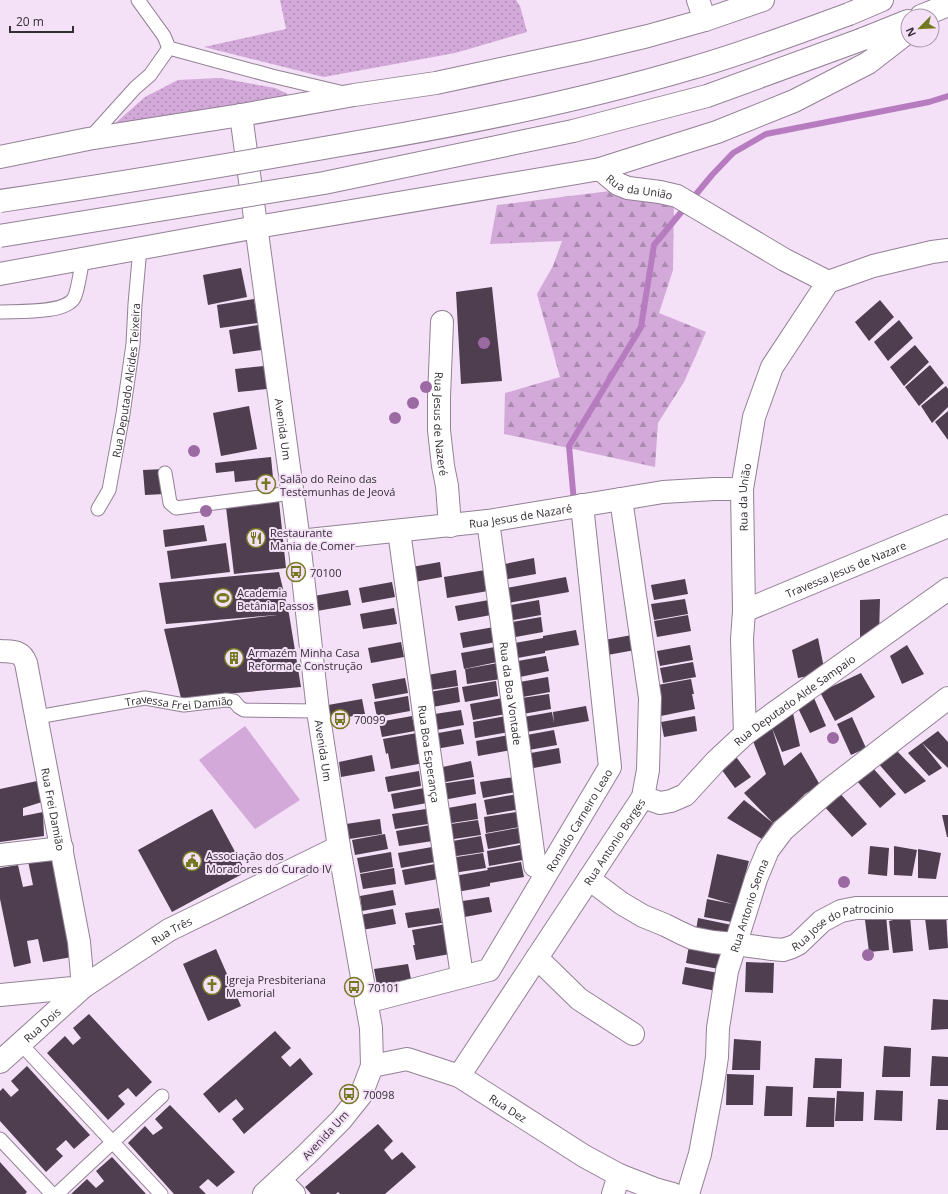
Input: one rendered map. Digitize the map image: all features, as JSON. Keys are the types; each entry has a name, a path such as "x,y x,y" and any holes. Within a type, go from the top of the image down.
{"main road":[{"path":"698,0 706,20"},
{"path":"0,157 88,140 354,95 436,83 548,60 648,36 706,20 764,0"},
{"path":"0,201 218,167 470,122 562,102 692,68 788,36 849,14 882,0"},
{"path":"0,236 324,182 573,131 707,96 900,24"},
{"path":"0,274 257,227 600,169 716,132 794,101 868,63 900,38"},
{"name":"Avenida Um","path":"241,115 291,493 299,541 318,711 339,847 371,1028 372,1066 361,1095 341,1120 311,1151 287,1187 264,1194"},
{"name":"Rua da União","path":"600,169 618,184 628,188 660,192 677,196 785,260 828,282 772,367 754,417 742,489 744,611 742,639 746,734"},
{"path":"828,282 872,266 932,252 948,250"},
{"name":"Rua Jesus de Nazeré","path":"442,322 439,430 447,486 450,526"},
{"name":"Rua Jesus de Nazaré","path":"299,541 488,521 663,492 742,489"},
{"name":"Rua Antonio Borges","path":"459,1076 643,797 648,770 650,698 621,499"},
{"name":"Ronaldo Carneiro Leao","path":"366,1002 489,970 610,767 582,505"},
{"name":"Rua da Boa Vontade","path":"488,521 535,866"},
{"name":"Travessa Jesus de Nazare","path":"744,611 948,526"},
{"name":"Rua Boa Esperança","path":"399,531 462,976"},
{"name":"Rua Deputado Alde Sampaio","path":"643,797 660,803 671,801 685,795 716,761 746,734 948,589"},
{"name":"Rua Frei Damião","path":"0,651 18,653 23,656 26,663 79,942 83,987"},
{"name":"Rua Antonio Senna","path":"688,1194 700,1154 708,1113 717,1058 718,1028 727,971 756,878 768,850 783,830 830,789 948,698"},
{"name":"Rua Três","path":"1,989 83,987 169,930 339,847"},
{"path":"0,855 62,848"},
{"name":"Rua Jose do Patrocinio","path":"589,879 621,903 643,916 692,938 713,942 783,950 798,944 822,921 841,912 856,908 948,908"},
{"path":"537,958 578,999 633,1034"},
{"name":"Rua Dois","path":"0,1062 83,987"},
{"name":"Rua Dez","path":"372,1066 407,1058 459,1076 584,1156 616,1184 655,1189 674,1194"}],"lane":[{"path":"138,0 164,36 169,48"},
{"path":"169,48 272,76 354,95"},
{"path":"88,140 135,88 150,75 169,48"},
{"name":"Rua Deputado Alcides Teixeira","path":"98,510 109,490 123,414 133,344 140,248"},
{"path":"0,312 55,309 67,305 74,298 83,258"},
{"path":"165,473 170,503 176,508 291,493"},
{"name":"Travessa Frei Damião","path":"37,717 145,698 184,705 226,700 234,701 244,710 318,711"},
{"path":"20,1043 162,1194"},
{"path":"57,1194 162,1096"},
{"path":"0,1139 52,1194"}],"green space":[{"path":"280,0 516,0 520,6 527,32 455,53 324,77 204,47 286,29"},
{"path":"220,78 275,88 286,93 290,98 111,127 145,97 178,80"},
{"path":"610,191 674,196 673,270 659,313 706,332 684,382 658,423 655,467 504,434 505,393 560,377 537,294 553,266 562,241 490,244 497,205"},
{"path":"245,726 300,800 255,829 199,760"}],"building":[{"path":"241,268 247,297 208,305 203,275"},
{"path":"492,287 502,381 461,384 456,292"},
{"path":"254,299 258,323 220,328 217,305"},
{"path":"880,300 894,317 869,341 855,322"},
{"path":"899,320 913,338 888,361 874,342"},
{"path":"258,325 262,350 233,354 229,330"},
{"path":"915,345 929,362 904,386 890,367"},
{"path":"930,365 944,383 919,406 905,387"},
{"path":"264,366 267,389 238,392 235,369"},
{"path":"946,386 948,389 948,407 932,423 921,406"},
{"path":"249,406 257,449 221,456 213,413"},
{"path":"948,411 948,440 935,422"},
{"path":"271,457 273,478 235,482 234,471 216,473 215,463"},
{"path":"164,469 165,494 145,495 143,470"},
{"name":"Restaurante Mania de Comer","path":"279,501 286,568 234,574 226,507"},
{"path":"204,525 207,541 165,547 163,530"},
{"path":"226,543 230,572 171,579 167,551"},
{"path":"534,558 536,574 503,580 500,565"},
{"path":"440,562 442,577 409,583 406,568"},
{"path":"485,570 488,591 447,598 444,577"},
{"name":"Armazém Minha Casa Reforma e Construção","path":"279,572 289,614 301,687 181,698 164,629 277,615 166,624 159,583"},
{"path":"566,577 569,592 503,604 501,589"},
{"path":"685,579 688,594 654,600 651,585"},
{"path":"392,582 395,597 362,603 359,588"},
{"path":"348,590 351,605 317,611 314,596"},
{"path":"685,599 688,614 654,620 651,604"},
{"path":"880,599 879,637 860,639 860,600"},
{"path":"489,600 491,615 458,621 455,606"},
{"path":"539,600 541,615 508,621 505,606"},
{"path":"394,608 397,624 363,629 360,614"},
{"path":"688,615 691,631 657,637 654,621"},
{"path":"541,617 543,632 510,638 507,623"},
{"path":"494,627 496,642 463,648 460,633"},
{"path":"576,630 579,645 512,659 509,644"},
{"path":"632,635 635,650 602,656 599,641"},
{"path":"818,638 825,673 798,678 792,650"},
{"path":"401,642 404,657 371,663 368,648"},
{"path":"690,645 693,660 660,666 657,651"},
{"path":"907,645 924,674 902,684 890,656"},
{"path":"495,647 497,662 464,669 461,653"},
{"path":"546,656 549,671 515,678 512,662"},
{"path":"693,662 696,677 663,683 660,668"},
{"path":"498,663 501,679 467,684 465,669"},
{"path":"456,670 458,686 424,691 422,676"},
{"path":"861,673 875,697 835,721 820,692"},
{"path":"548,677 550,692 517,698 514,683"},
{"path":"405,678 408,693 375,699 372,684"},
{"path":"691,679 695,709 661,716 658,685"},
{"path":"496,681 498,696 465,702 462,687"},
{"path":"458,687 460,702 427,708 424,693"},
{"path":"549,694 551,709 517,715 515,699"},
{"path":"408,696 410,711 377,717 374,702"},
{"path":"503,698 506,714 473,720 470,704"},
{"path":"814,698 826,726 810,733 797,706"},
{"path":"362,699 365,714 331,720 328,705"},
{"path":"586,706 589,721 521,733 518,718 552,712 554,723 553,712"},
{"path":"461,710 464,725 431,731 428,715"},
{"path":"793,713 800,746 782,752 772,728 784,766 801,752 820,785 805,794 773,823 744,793 766,774 751,736"},
{"path":"412,716 415,731 382,737 379,722"},
{"path":"506,716 509,732 475,738 473,722"},
{"path":"695,716 697,731 664,737 661,722"},
{"path":"852,717 866,748 851,755 837,724"},
{"path":"461,729 464,744 430,750 427,735"},
{"path":"554,730 557,745 523,751 521,736"},
{"path":"938,731 948,742 948,768 922,743 942,768 929,776 908,753"},
{"path":"417,733 424,763 391,769 388,753 386,754 383,739"},
{"path":"509,735 512,750 478,756 476,741"},
{"path":"559,748 561,763 528,769 525,754"},
{"path":"731,750 751,777 735,788 716,762"},
{"path":"896,750 926,781 905,794 877,762"},
{"path":"372,755 375,771 341,777 339,762"},
{"path":"471,761 474,777 440,783 438,768"},
{"path":"872,767 896,794 880,808 857,781"},
{"path":"419,771 421,786 388,792 385,777"},
{"path":"514,777 516,792 483,798 480,782"},
{"path":"474,779 476,794 443,800 440,784"},
{"path":"37,781 42,802 23,808 23,816 43,812 44,836 0,842 0,789"},
{"path":"424,788 427,803 394,809 391,794"},
{"path":"838,791 867,824 852,837 823,805"},
{"path":"517,794 520,809 487,815 484,800"},
{"path":"744,800 773,823 762,839 727,818"},
{"path":"476,803 478,819 445,824 442,809"},
{"name":"Associação dos Moradores do Curado IV","path":"212,809 246,872 172,912 138,850"},
{"path":"426,809 428,824 395,829 392,814"},
{"path":"517,812 520,827 486,833 484,817"},
{"path":"942,815 948,815 948,837 947,837"},
{"path":"380,819 382,834 349,839 346,824"},
{"path":"478,820 481,835 447,840 444,825"},
{"path":"430,825 433,841 399,846 396,831"},
{"path":"518,828 521,843 488,849 485,834"},
{"path":"385,834 388,849 355,855 352,840"},
{"path":"481,836 484,852 450,857 447,842"},
{"path":"520,845 523,860 489,866 487,851"},
{"path":"870,846 889,848 887,876 868,874"},
{"path":"894,846 917,850 912,876 894,875"},
{"path":"432,847 435,862 401,868 398,853"},
{"path":"918,849 941,853 936,879 918,878"},
{"path":"391,852 393,867 360,873 357,858"},
{"path":"483,853 486,868 453,873 450,858"},
{"path":"717,854 749,861 742,886 737,923 704,917 707,899 732,904 708,897"},
{"path":"52,856 72,957 43,962 38,939 27,941 31,963 14,967 0,899 0,868 18,865 23,887 33,885 28,861"},
{"path":"521,862 524,877 490,883 490,886 457,892 454,876"},
{"path":"435,864 438,879 405,885 402,870"},
{"path":"394,868 396,884 363,889 360,874"},
{"path":"393,890 396,905 362,911 360,896"},
{"path":"489,897 492,912 459,918 456,902"},
{"path":"439,908 442,923 408,928 405,913"},
{"path":"393,909 396,924 362,930 360,915"},
{"path":"946,913 948,948 929,950 925,918"},
{"path":"886,915 889,950 869,952 865,920"},
{"path":"910,916 913,951 893,953 889,921"},
{"path":"698,918 732,925 728,942 695,936"},
{"path":"446,924 450,954 416,960 412,930"},
{"path":"689,945 723,951 719,969 686,963"},
{"name":"Igreja Presbiteriana Memorial","path":"216,949 241,1006 208,1021 183,964"},
{"path":"746,962 774,963 773,993 745,992"},
{"path":"408,964 411,979 377,985 374,969"},
{"path":"685,967 719,973 716,991 682,984"},
{"path":"933,999 948,1000 948,1029 931,1030"},
{"path":"89,1014 152,1082 136,1097 128,1088 118,1096 125,1104 108,1120 47,1053 65,1036 73,1045 81,1038 73,1028"},
{"path":"275,1031 291,1048 281,1057 290,1067 300,1058 313,1074 244,1134 232,1119 244,1109 236,1099 219,1113 203,1094"},
{"path":"734,1039 761,1041 760,1070 732,1070"},
{"path":"884,1046 911,1048 910,1077 882,1077"},
{"path":"932,1056 948,1057 948,1086 930,1086"},
{"path":"815,1058 842,1059 841,1088 813,1088"},
{"path":"27,1066 90,1135 74,1149 66,1140 56,1149 63,1156 46,1172 0,1121 0,1091 3,1088 11,1097 19,1090 11,1081"},
{"path":"727,1074 754,1075 753,1105 726,1105"},
{"path":"766,1086 793,1087 792,1116 764,1116"},
{"path":"876,1090 903,1091 902,1121 874,1120"},
{"path":"837,1091 864,1092 863,1121 835,1121"},
{"path":"808,1097 835,1098 834,1127 806,1127"},
{"path":"938,1099 948,1100 948,1130 936,1130"},
{"path":"170,1105 235,1172 217,1187 208,1179 199,1187 206,1194 174,1194 128,1143 145,1126 153,1135 163,1128 155,1119"},
{"path":"378,1124 393,1141 384,1150 392,1160 402,1152 416,1167 385,1194 340,1194 338,1192 336,1194 311,1194 305,1187"},
{"path":"112,1157 146,1194 71,1194 87,1179 96,1188 104,1181 96,1171"},
{"path":"0,1162 27,1192 25,1194 0,1194"}],"waterway":[{"path":"574,502 569,446 641,327 654,245 712,175 733,153 766,134 929,102 948,96"}],"place":[{"name":"Salão do Reino das Testemunhas de Jeová","path":"266,484"},
{"name":"Restaurante Mania de Comer","path":"256,538"},
{"name":"70100","path":"296,572"},
{"name":"Academia Betânia Passos","path":"223,598"},
{"name":"Armazém Minha Casa Reforma e Construção","path":"234,658"},
{"name":"70099","path":"340,719"},
{"name":"Associação dos Moradores do Curado IV","path":"192,861"},
{"name":"Igreja Presbiteriana Memorial","path":"212,985"},
{"name":"70101","path":"354,987"},
{"name":"70098","path":"349,1094"}]}
